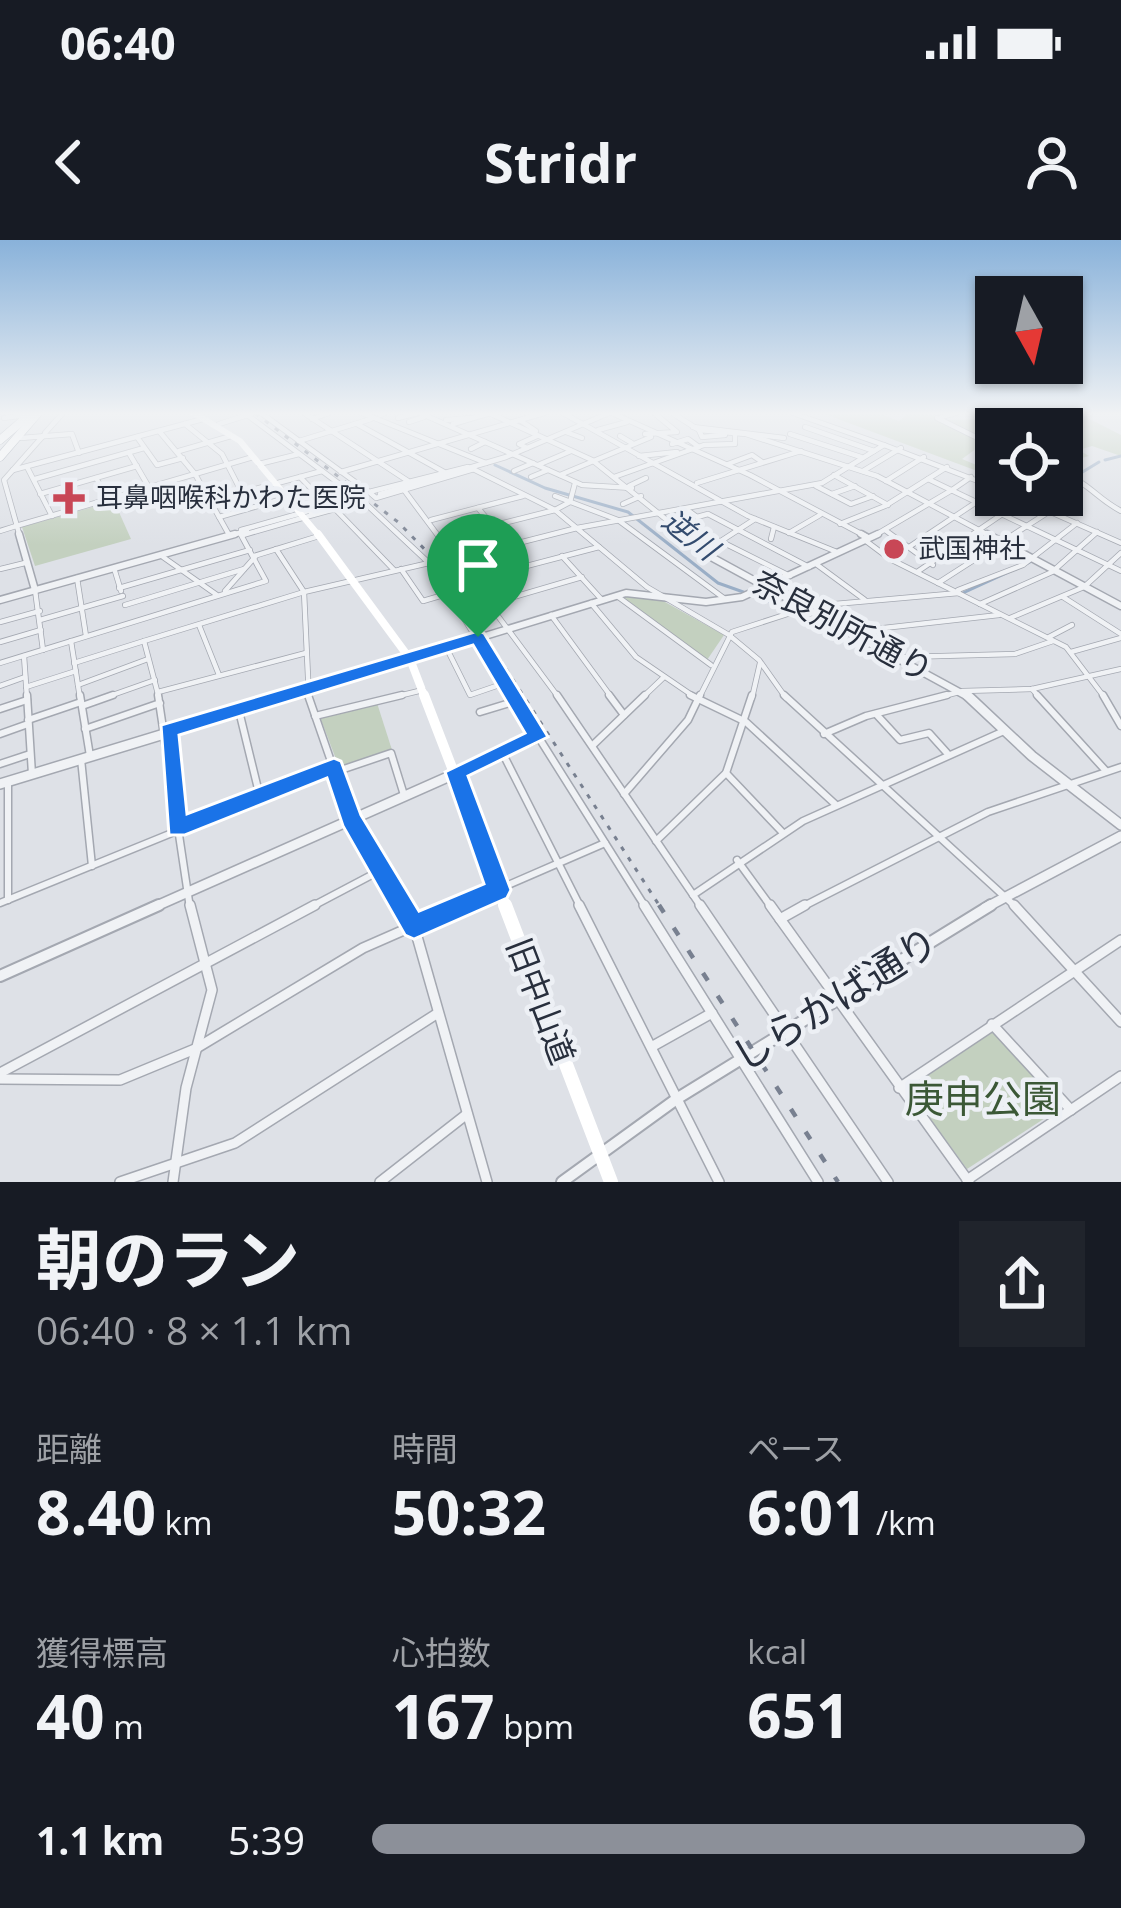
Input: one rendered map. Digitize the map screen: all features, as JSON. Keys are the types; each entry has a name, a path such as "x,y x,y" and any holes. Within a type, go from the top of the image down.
{"main road":[{"name":"旧中山道","path":"253,457 353,577 410,659 611,1182"}],"street":[{"path":"25,457 4,480 3,493 35,590 43,650"},
{"path":"13,470 63,457"},
{"path":"35,479 115,457"},
{"path":"131,457 161,508 322,471"},
{"path":"183,457 228,533"},
{"path":"220,457 242,493"},
{"path":"0,531 226,464 281,457"},
{"path":"303,457 429,563 818,1182"},
{"path":"320,457 376,498 504,457"},
{"path":"371,457 408,481"},
{"path":"340,472 386,457"},
{"path":"417,457 444,472"},
{"path":"474,457 486,463"},
{"path":"520,457 575,482 616,491 646,478"},
{"path":"514,471 555,457"},
{"name":"奈良別所通り","path":"585,457 630,487 704,552 963,691 1064,782 1121,824"},
{"path":"549,483 599,457"},
{"path":"641,457 697,483 755,519 840,554"},
{"path":"614,477 669,457"},
{"path":"709,457 868,540 916,573 1052,638 1091,675 1117,712 1121,726"},
{"path":"728,464 747,457"},
{"path":"754,457 762,463"},
{"path":"697,483 782,457"},
{"path":"819,457 886,481 1120,605"},
{"path":"863,471 886,457"},
{"path":"886,481 924,457 975,479"},
{"path":"460,557 577,528 813,484 861,458"},
{"path":"27,466 52,516"},
{"path":"40,494 137,466"},
{"path":"618,467 627,472"},
{"path":"839,524 888,505 947,467"},
{"path":"380,494 473,468"},
{"path":"369,492 473,468 555,510 656,593 729,635 760,662 789,702 1002,895 1121,1022"},
{"path":"531,477 548,470"},
{"path":"835,475 888,505"},
{"path":"300,477 327,505"},
{"path":"404,795 391,753 334,769 177,828 4,902 4,783 617,596 656,593 694,602 728,601 868,540 971,477"},
{"path":"96,478 108,499"},
{"path":"928,479 975,502"},
{"path":"444,538 555,510 573,498 575,482"},
{"path":"1083,482 1094,486 1102,501 1121,511"},
{"path":"813,484 850,504 873,496"},
{"path":"832,494 855,486"},
{"path":"404,490 511,627 888,1182"},
{"path":"430,520 526,495"},
{"path":"555,496 573,498 617,520 728,601"},
{"path":"623,504 641,496"},
{"path":"219,517 286,499"},
{"path":"304,515 357,500"},
{"path":"304,515 336,510 357,500"},
{"path":"114,568 357,500"},
{"path":"909,547 975,503"},
{"path":"478,508 493,526"},
{"path":"685,508 813,566 868,602"},
{"path":"336,510 398,569 423,601 450,593"},
{"path":"789,532 820,515"},
{"path":"766,524 780,516"},
{"path":"916,573 999,516"},
{"path":"1006,516 1121,571"},
{"path":"938,583 1044,516"},
{"path":"1060,516 1121,543"},
{"path":"704,552 755,519"},
{"path":"624,794 667,750 699,699 729,635 812,606 957,592 997,579 1079,524"},
{"path":"114,568 268,525"},
{"path":"772,539 774,527"},
{"path":"885,530 934,565"},
{"path":"980,604 1052,570 1097,532"},
{"path":"0,663 266,581 244,533"},
{"path":"0,600 244,533"},
{"path":"40,620 122,596 180,570 319,536"},
{"path":"720,542 790,576"},
{"path":"477,579 599,547"},
{"path":"276,549 304,592 307,691 315,716 351,819 414,926 487,1182"},
{"path":"856,631 1006,616 1084,587 1121,553"},
{"path":"220,595 253,554"},
{"path":"562,556 602,600"},
{"path":"163,557 220,595"},
{"path":"0,569 25,562"},
{"path":"26,687 144,641 353,577 429,563"},
{"path":"114,568 129,623"},
{"path":"122,596 199,583 244,569"},
{"path":"494,603 582,577"},
{"path":"77,578 86,636"},
{"path":"617,596 711,665"},
{"path":"1063,596 1121,636"},
{"path":"591,603 636,657 699,699 746,722 835,805"},
{"path":"0,622 40,611"},
{"path":"550,615 624,716"},
{"path":"199,625 219,675"},
{"path":"904,657 1015,654 1072,625"},
{"path":"0,642 41,630"},
{"path":"1071,652 1121,636"},
{"path":"71,641 85,729 92,866"},
{"path":"144,641 168,730 186,892 212,990 195,1048 173,1182"},
{"path":"446,647 470,695 506,683"},
{"path":"158,692 306,653"},
{"path":"24,656 32,774"},
{"path":"78,685 148,659"},
{"path":"656,841 726,772 746,722 760,662"},
{"path":"824,734 876,713 963,691 1032,689 1121,669"},
{"path":"592,747 664,676"},
{"path":"0,686 26,677"},
{"path":"0,734 154,680"},
{"path":"1032,689 1106,770"},
{"path":"315,716 423,690"},
{"path":"0,709 27,700"},
{"path":"480,712 516,701"},
{"path":"85,729 160,703"},
{"path":"238,710 260,797"},
{"path":"876,713 900,740 929,733 947,753"},
{"path":"693,895 736,860 875,782 1004,730"},
{"path":"0,976 538,737"},
{"path":"502,752 719,1182"},
{"path":"0,764 30,754"},
{"path":"780,919 932,836 1064,782 1121,767"},
{"path":"726,772 783,833"},
{"name":"しらかば通り","path":"562,1182 599,1150 834,998 1002,895 1121,836"},
{"path":"0,1076 121,1080 195,1048 364,948 605,843"},
{"path":"736,860 968,1181 1121,1076"},
{"path":"0,1076 383,869"},
{"path":"899,1088 1072,968 1121,940"},
{"path":"652,1047 712,1012"},
{"path":"120,1182 236,1143 438,1013"},
{"path":"992,1024 1071,1110"},
{"path":"380,1182 467,1114"}],"green space":[{"path":"940,457 965,457 975,464 975,470"},
{"path":"114,501 131,539 35,566 22,527"},
{"path":"623,597 656,597 724,635 707,660"},
{"path":"377,703 392,750 339,767 320,717"},
{"name":"庚申公園","path":"994,1030 1062,1107 967,1169 907,1088"}],"waterway":[{"name":"逆川","path":"1105,460 1117,457"},
{"name":"逆川","path":"1083,472 1099,462"},
{"name":"逆川","path":"495,465 545,488 628,512 718,583 794,610"},
{"name":"逆川","path":"963,593 1030,562"}],"tunnel":[{"path":"247,531 311,513"}],"railway":[{"path":"313,457 398,522 436,561 661,908"},
{"path":"659,905 838,1182"}],"place":[{"name":"耳鼻咽喉科かわた医院","path":"69,498"},
{"name":"武国神社","path":"894,549"}],"route":[{"path":"478,637 538,737 456,772 499,890 414,926 351,819 334,766 177,828 168,730 371,673 478,637"}]}
